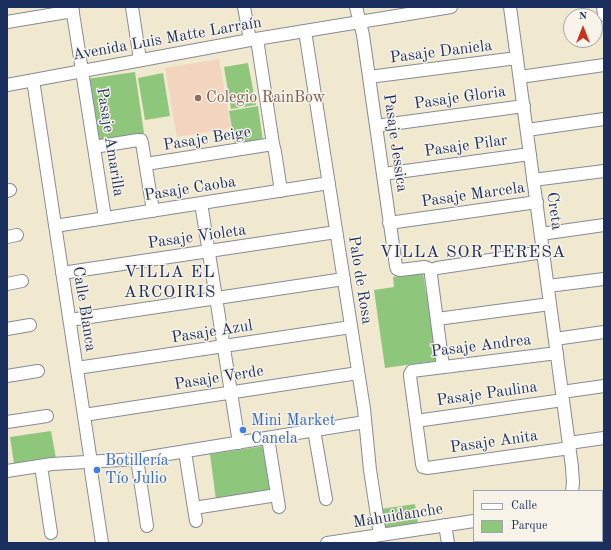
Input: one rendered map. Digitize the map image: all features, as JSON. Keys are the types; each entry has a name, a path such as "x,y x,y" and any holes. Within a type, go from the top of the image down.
{"street":[{"path":"132,7 140,60"},
{"path":"244,7 253,39 281,191"},
{"name":"Pasaje Jessica","path":"356,7 363,35 396,266 397,269 400,270 425,267 432,270"},
{"name":"Avenida Luis Matte Larraín","path":"7,85 253,39 451,7"},
{"name":"Creta","path":"510,7 563,396 573,474 572,490"},
{"path":"603,7 604,15"},
{"path":"7,22 73,9"},
{"name":"Pasaje Amarilla","path":"73,9 105,218"},
{"name":"Palo de Rosa","path":"305,31 358,373 380,535"},
{"name":"Pasaje Daniela","path":"369,77 517,58"},
{"path":"520,77 604,65"},
{"name":"Calle Blanca","path":"33,80 70,320 102,543"},
{"name":"Pasaje Gloria","path":"376,126 524,106"},
{"path":"527,130 604,120"},
{"path":"94,147 141,140 146,164 152,211"},
{"name":"Pasaje Beige","path":"146,164 272,144"},
{"name":"Pasaje Pilar","path":"383,174 530,154"},
{"path":"534,180 604,171"},
{"name":"Pasaje Caoba","path":"55,226 329,183"},
{"name":"Pasaje Marcela","path":"390,223 537,202"},
{"path":"201,203 239,443"},
{"path":"541,234 604,225"},
{"name":"Pasaje Violeta","path":"62,273 336,232"},
{"path":"443,367 431,275 432,270 435,268 543,252"},
{"path":"70,320 344,279"},
{"path":"548,286 604,279"},
{"path":"7,284 22,281"},
{"path":"437,319 550,304"},
{"path":"7,329 30,325"},
{"name":"Pasaje Azul","path":"77,368 351,327"},
{"path":"555,339 604,332"},
{"name":"Pasaje Andrea","path":"416,421 410,376 411,372 557,353"},
{"path":"7,376 38,371"},
{"name":"Pasaje Verde","path":"84,415 358,373"},
{"name":"Pasaje Paulina","path":"416,421 563,396 604,386"},
{"path":"7,422 47,416"},
{"name":"Pasaje Anita","path":"416,421 422,464 423,467 427,468 569,446 604,438"},
{"path":"7,471 41,466 137,459 365,422"},
{"path":"314,430 326,499"},
{"path":"268,438 279,507"},
{"path":"185,452 196,521"},
{"path":"137,459 147,526"},
{"path":"41,466 51,533"},
{"path":"194,508 277,495"},
{"name":"Mahuidanche","path":"326,543 473,520"},
{"path":"445,525 448,543"}],"shaded area":[{"name":"Colegio RainBow","path":"219,59 231,128 177,137 165,68"}],"green space":[{"path":"248,63 256,105 231,109 224,67"},
{"path":"135,72 144,133 95,141 86,79"},
{"path":"163,73 170,116 145,120 138,78"},
{"path":"258,106 263,141 235,145 229,111"},
{"path":"423,272 426,293 428,293 436,361 385,368 374,290 394,287 393,277"},
{"path":"51,431 56,458 14,464 10,437"},
{"path":"265,446 273,492 216,500 210,454"},
{"path":"415,504 418,524 384,530 381,509"}],"place":[{"name":"Colegio RainBow","path":"198,98"},
{"name":"Mini Market Canela","path":"243,430"},
{"name":"Botillería Tío Julio","path":"97,470"}],"district":[{"name":"VILLA SOR TERESA","path":"473,253"},
{"name":"VILLA EL ARCOIRIS","path":"170,283"}]}
